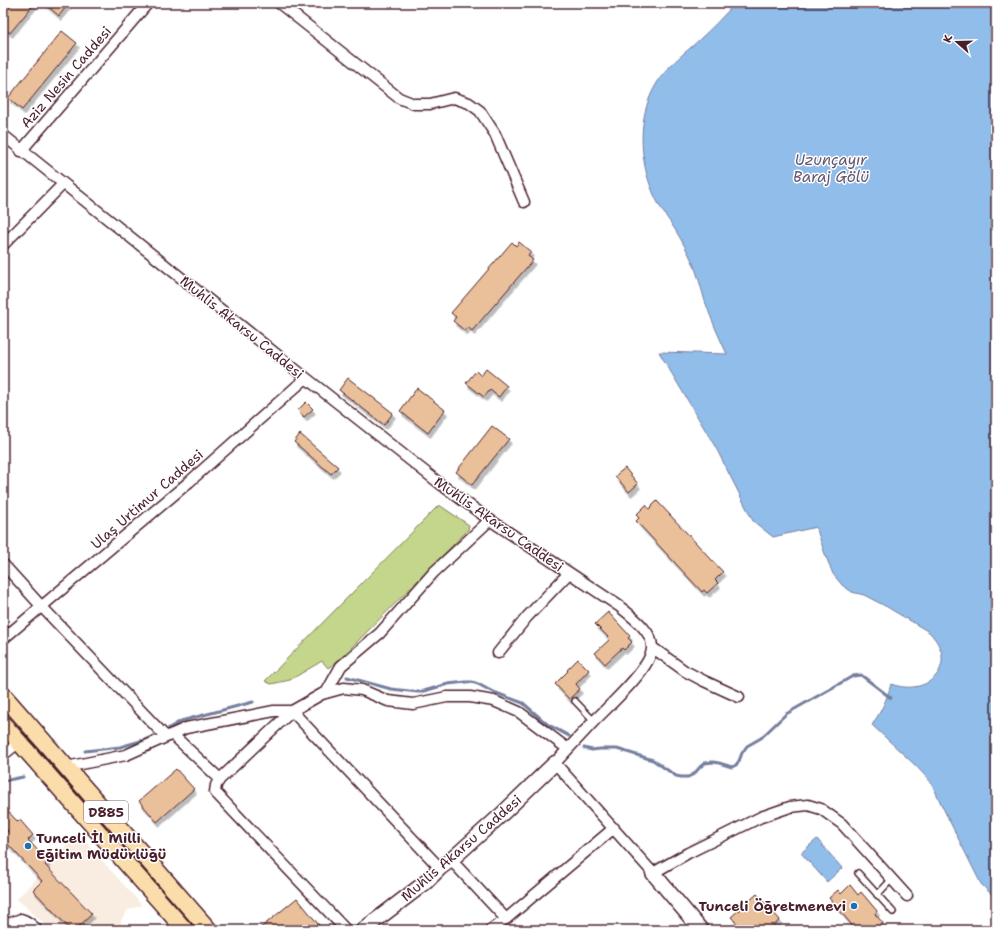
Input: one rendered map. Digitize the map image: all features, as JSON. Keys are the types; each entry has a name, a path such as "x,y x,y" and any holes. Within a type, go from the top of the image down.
{"main road":[{"name":"D885","path":"3,695 209,930"},
{"name":"D885","path":"3,724 185,930"}],"street":[{"name":"Aziz Nesin Caddesi","path":"21,151 148,3"},
{"path":"279,3 399,98 414,104 430,104 454,98 469,103 480,111 495,134 524,202"},
{"name":"Muhlis Akarsu Caddesi","path":"3,135 21,151 443,486 490,520 619,606 636,620 650,639 652,648 650,657 644,668 555,763 501,815 426,882 364,930"},
{"path":"3,244 63,184"},
{"name":"Ulaş Urtimur Caddesi","path":"3,639 189,482 306,378"},
{"path":"326,693 341,666 380,633 434,572 490,520"},
{"path":"3,564 42,607 169,736 220,779"},
{"path":"498,653 527,617 569,573"},
{"path":"652,648 685,671 739,697"},
{"path":"346,930 215,792 216,785 220,779 292,711 322,694 344,688 362,690 388,700 413,704 447,697 470,697 494,701 519,712 568,749"},
{"path":"66,767 126,755 186,728 274,711 292,711 445,864 506,919"},
{"path":"3,755 19,742"},
{"path":"555,763 614,828 701,930"},
{"path":"653,873 688,853 761,817 790,807 808,805 821,808 842,824 908,896"},
{"path":"490,930 506,919 614,828"},
{"path":"4,930 10,923 21,919 32,924 37,930"}],"lane":[{"path":"575,701 594,721"},
{"path":"858,873 893,912"},
{"path":"877,895 892,880"}],"shaded area":[{"path":"78,834 142,905 128,910 121,920 121,930 109,930 92,923 85,930 63,930 56,923 50,929 17,899"}],"green space":[{"path":"439,505 469,525 468,530 339,660 328,668 322,661 290,680 271,684 265,681"}],"water":[{"name":"Uzunçayır Baraj Gölü","path":"735,3 996,3 996,896 990,893 981,884 929,780 872,725 888,695 891,684 905,687 917,686 928,682 936,675 941,666 942,656 938,644 929,632 887,607 864,595 852,592 842,585 833,574 816,527 773,537 753,521 716,448 659,352 727,354 705,301 693,263 678,235 660,207 652,189 647,174 642,143 645,111 657,83 676,60 727,13"},
{"path":"817,839 842,868 827,882 801,853"}],"building":[{"path":"11,3 35,3 10,33 3,27 3,13"},
{"path":"44,3 69,3 59,16"},
{"path":"62,31 77,43 22,110 8,98"},
{"path":"512,242 516,246 519,242 531,252 528,256 533,260 472,331 468,327 465,331 453,321 456,317 451,313"},
{"path":"486,369 507,386 499,397 490,390 484,397 466,383 476,371 481,376"},
{"path":"348,378 393,413 384,425 339,390"},
{"path":"417,388 445,410 428,433 400,411"},
{"path":"306,402 313,409 304,417 298,410"},
{"path":"492,426 509,439 472,485 456,472"},
{"path":"300,434 338,467 331,474 294,442"},
{"path":"625,468 638,484 629,492 615,476"},
{"path":"657,501 723,572 715,580 718,583 707,593 704,590 702,592 636,521 639,518 636,515 646,505 649,509"},
{"path":"608,612 630,636 628,638 632,642 624,650 622,648 605,664 595,653 610,639 595,624"},
{"path":"578,659 589,670 576,684 580,689 569,699 555,684"},
{"path":"176,769 194,789 157,822 139,801"},
{"path":"3,806 18,822 20,820 33,835 28,840 48,861 45,865 92,914 75,930 71,930 33,890 42,881 3,839 8,831 3,826"},
{"name":"Tunceli Öğretmenevi","path":"850,885 858,895 861,892 877,911 875,914 883,923 875,930 856,930 829,898 838,890 841,894"},
{"path":"757,894 780,920 769,930 743,930 731,917"},
{"path":"297,898 323,930 258,930"}],"waterway":[{"path":"584,748 592,750 617,749 653,760 676,776 688,777 694,774 705,763 713,762 732,767 736,765 747,746 761,738 786,714 853,676 861,675 891,698"},
{"path":"347,677 391,689 418,692 448,684 472,682 523,703 547,724 569,736"},
{"path":"169,728 181,721 253,702"},
{"path":"85,751 120,747 153,736"},
{"path":"3,781 23,777"}],"place":[{"name":"Tunceli İl Milli Eğitim Müdürlüğü","path":"28,846"},
{"name":"Tunceli Öğretmenevi","path":"854,906"}]}
